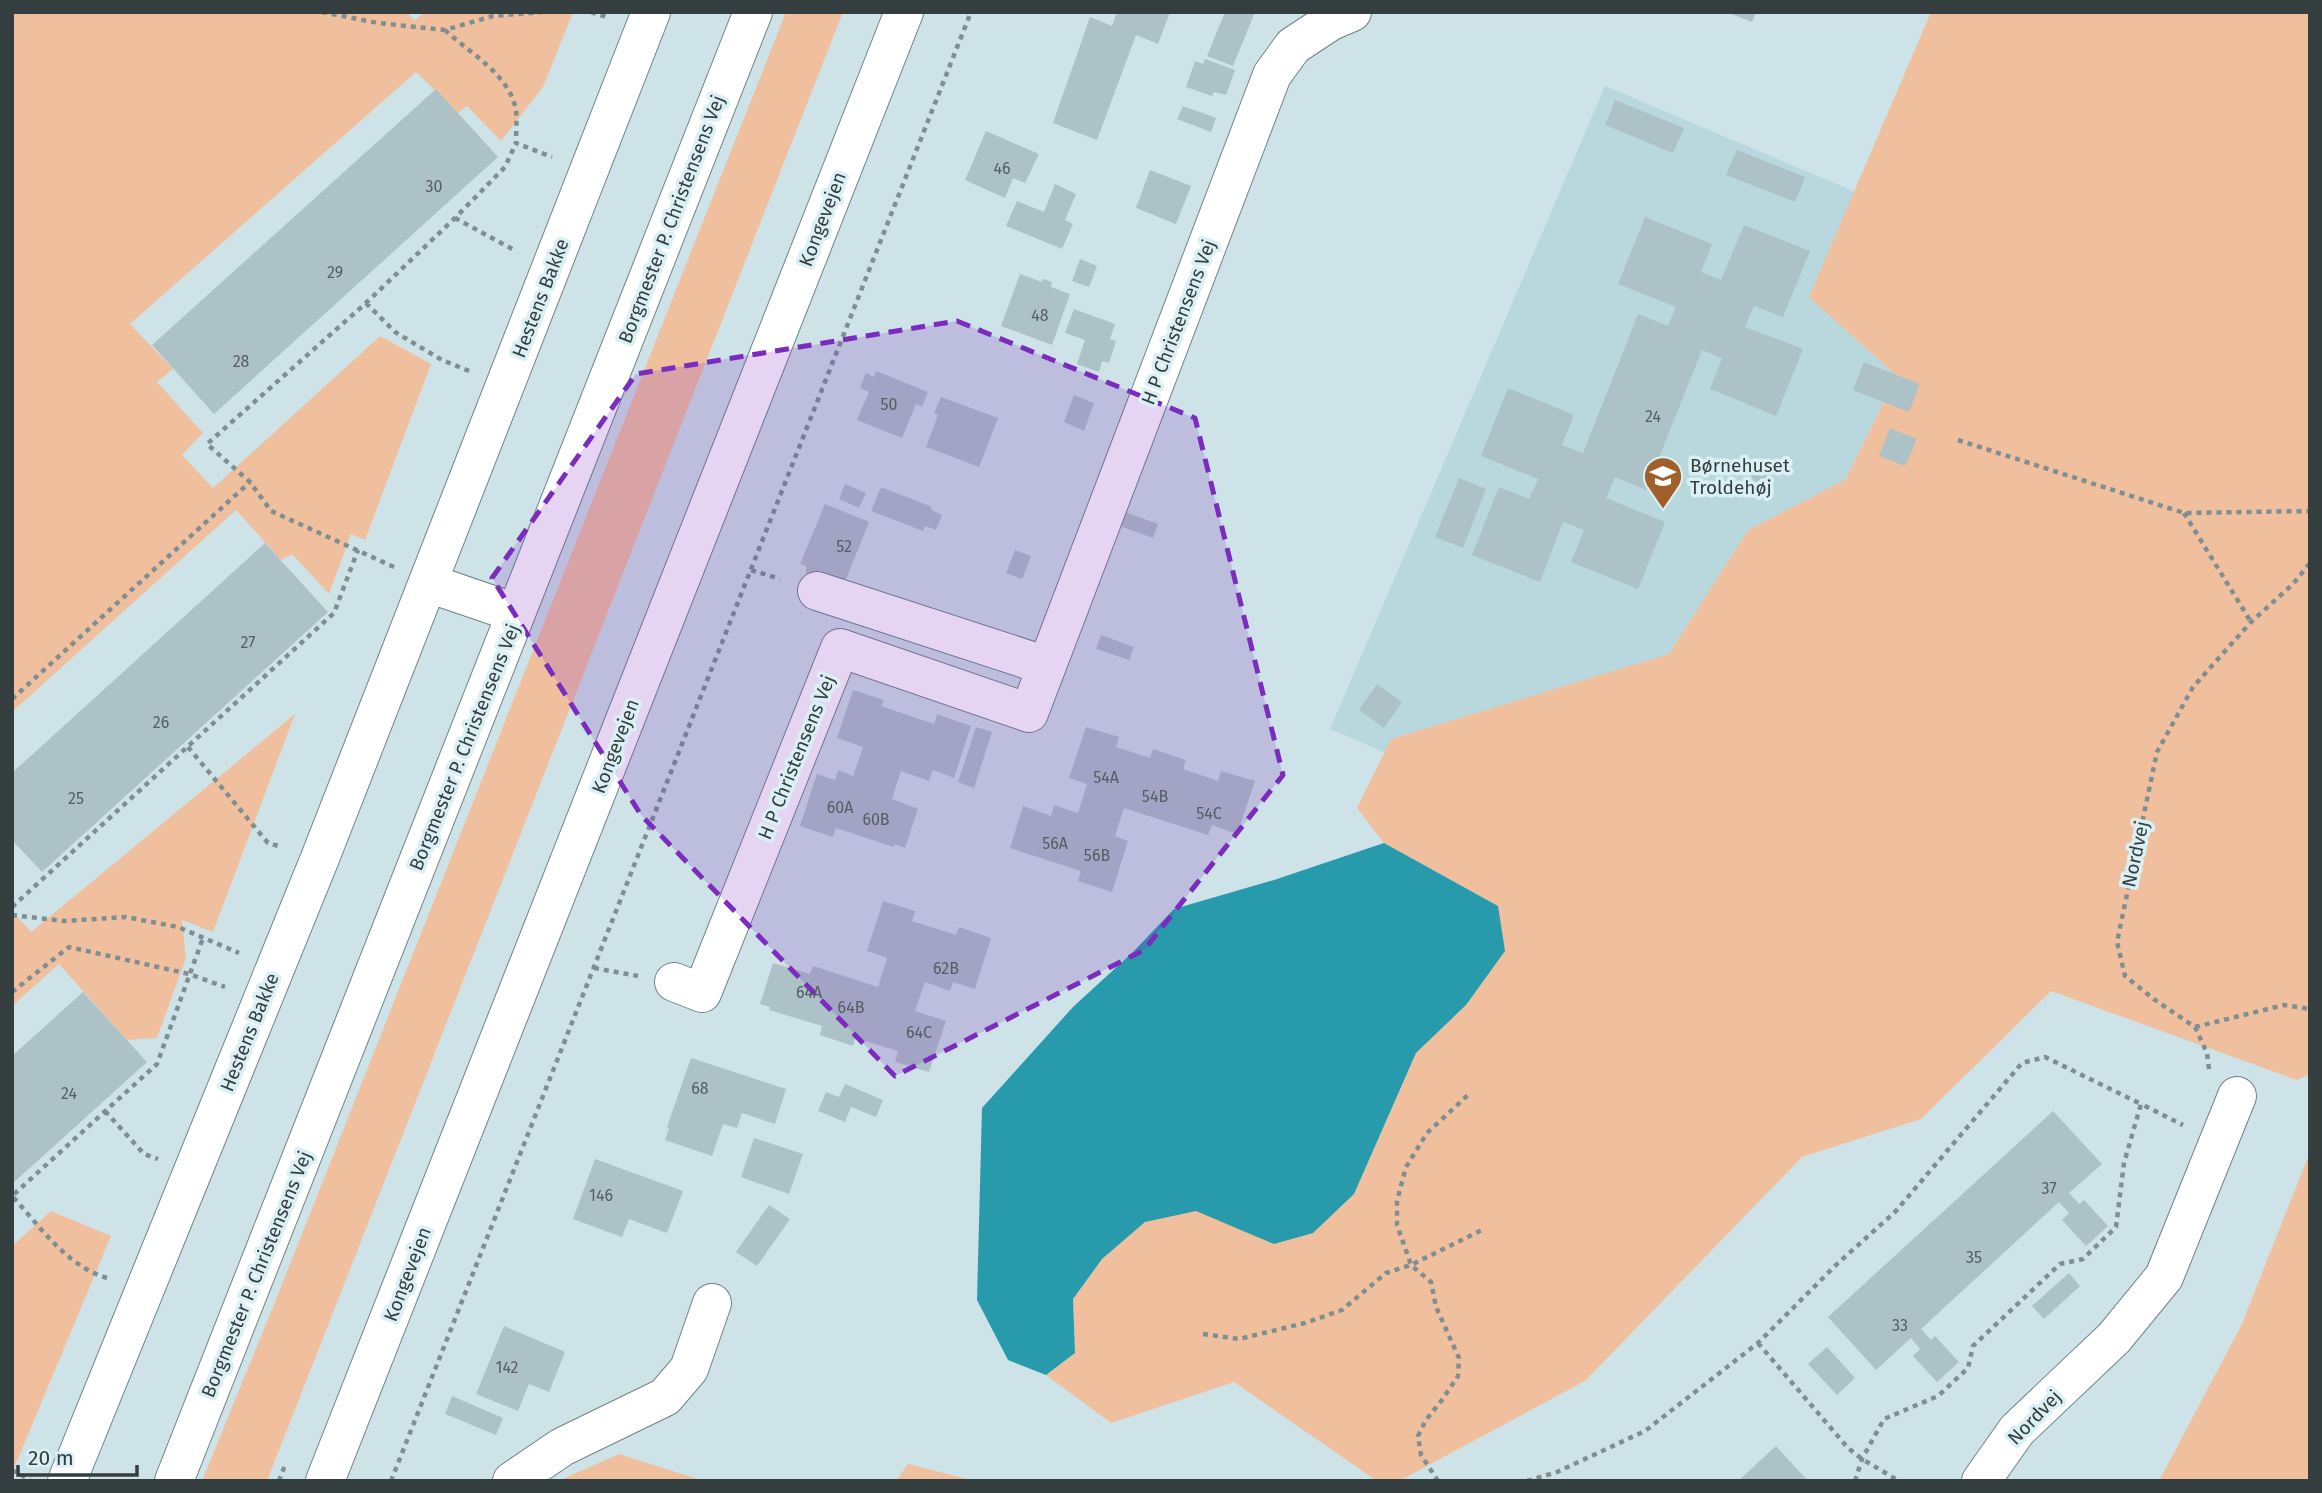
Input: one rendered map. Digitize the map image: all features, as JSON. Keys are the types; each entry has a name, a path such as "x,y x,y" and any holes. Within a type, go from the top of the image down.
{"street":[{"name":"Hestens Bakke","path":"67,1481 320,858 651,12"},
{"name":"Borgmester P. Christensens Vej","path":"174,1481 753,12"},
{"name":"Kongevejen","path":"326,1481 904,12"},
{"name":"H P Christensens Vej","path":"674,982 702,993 840,648 1029,713 1272,75 1293,46 1331,21 1352,12"},
{"path":"428,583 516,613"},
{"path":"817,591 1047,666"},
{"name":"Nordvej","path":"1981,1481 2017,1430 2114,1338 2164,1277 2237,1096"},
{"path":"512,1481 562,1447 665,1397 689,1369 712,1303"}],"path":[{"path":"322,12 378,23 445,30 493,16 543,12"},
{"path":"391,1481 971,12"},
{"path":"428,583 271,512 250,482 207,444 366,303 505,167 516,143 516,108 509,91 488,64 445,30"},
{"path":"516,143 589,171"},
{"path":"366,303 395,332 442,360 505,385"},
{"path":"1958,440 2183,513 2310,511"},
{"path":"12,699 250,482"},
{"path":"2183,513 2251,622"},
{"path":"12,907 334,614 358,550"},
{"name":"Nordvej","path":"2195,1027 2125,976 2117,942 2157,752 2193,687 2251,622 2294,584 2310,563"},
{"path":"188,747 268,843 320,858"},
{"path":"12,915 64,921 126,918 178,927 203,938 269,985"},
{"path":"145,1288 95,1275 74,1263 12,1196 157,1064 203,938"},
{"path":"12,992 69,947 189,974 269,985"},
{"path":"2237,1096 2211,1081 2207,1053 2195,1027 2284,1005 2310,1009"},
{"path":"1527,1481 1557,1472 1645,1431 1758,1343 1837,1264 1895,1212 2022,1063 2045,1057 2217,1143"},
{"path":"1438,1481 1421,1455 1418,1436 1426,1420 1458,1376 1459,1358 1436,1307 1431,1282 1411,1265 1397,1225 1397,1201 1406,1167 1427,1133 1468,1095"},
{"path":"1855,1481 1862,1459 1884,1419 1938,1396 1968,1368 1973,1346 2060,1264 2083,1259 2116,1227 2124,1163 2141,1104"},
{"path":"105,1111 144,1154 193,1172"},
{"path":"1203,1334 1239,1339 1305,1323 1342,1310 1386,1273 1411,1265 1484,1229"},
{"path":"1758,1343 1848,1448 1899,1481"},
{"path":"12,1471 32,1481"},
{"path":"16,1481 21,1475"}],"highlighted area":[{"path":"957,321 1195,418 1283,775 1144,950 895,1076 641,815 492,578 636,374"}],"shaded area":[{"path":"12,12 407,12 414,21 424,12 573,12 543,87 501,141 467,106 458,113 416,72 130,324 173,369 157,382 203,433 182,455 213,488 380,336 431,364 365,540 351,534 329,594 292,554 281,560 236,510 12,712"},
{"path":"786,12 843,12 267,1481 202,1481 275,1302"},
{"path":"1931,12 2310,12 2310,1074 2297,1080 2051,991 1921,1119 1802,1157 1585,1381 1399,1481 1377,1481 1234,1382 1111,1423 1046,1375 1075,1353 1073,1299 1102,1259 1145,1222 1196,1210 1274,1244 1354,1194 1416,1053 1466,1005 1498,906 1384,843 1357,808 1391,739 1669,654 1748,530 1845,480 1897,376 1809,297"},
{"name":"Børnehuset Troldehøj","path":"1605,86 1884,204 1954,412 1852,609 1407,762 1330,729"},
{"path":"295,714 213,932 182,920 186,958 157,1038 127,1040 59,964 12,1006 12,911 31,932"},
{"path":"2310,1152 2310,1481 2159,1481 2241,1326"},
{"path":"51,1211 111,1236 12,1473 12,1246"},
{"path":"619,1454 704,1481 558,1481"},
{"path":"908,1464 975,1481 896,1481"}],"water":[{"path":"1384,843 1498,906 1505,951 1466,1005 1416,1053 1354,1194 1313,1233 1274,1244 1196,1211 1145,1222 1102,1259 1073,1299 1075,1353 1046,1375 1008,1360 977,1300 982,1108 1073,1007 1134,951 1174,909 1274,880"}],"building":[{"path":"1117,12 1170,12 1158,44 1136,35 1097,140 1053,123 1090,17 1112,26"},
{"path":"1225,12 1255,12 1233,66 1207,56"},
{"path":"1726,12 1756,12 1752,22"},
{"path":"1205,59 1235,70 1226,95 1214,92 1212,96 1186,87 1195,61 1203,64"},
{"path":"436,89 498,157 214,414 152,345"},
{"path":"1615,100 1684,128 1673,153 1605,125"},
{"path":"1183,106 1216,118 1211,132 1177,119"},
{"path":"986,131 1039,154 1025,183 1013,178 1005,198 965,180"},
{"path":"1737,150 1805,177 1795,202 1726,175"},
{"path":"1150,170 1191,186 1176,224 1136,208"},
{"path":"1055,184 1076,194 1065,220 1073,224 1062,249 1006,226 1017,201 1044,212"},
{"path":"1645,217 1712,244 1701,272 1721,280 1744,225 1810,251 1783,317 1754,306 1745,327 1803,349 1776,416 1710,389 1722,358 1702,350 1646,490 1615,477 1606,498 1665,522 1638,589 1571,562 1584,530 1563,522 1540,582 1472,555 1499,487 1529,499 1538,479 1481,456 1508,388 1574,415 1562,445 1583,453 1638,314 1668,326 1676,307 1618,284"},
{"path":"1080,259 1097,266 1089,287 1072,281"},
{"path":"1020,274 1042,282 1043,279 1052,282 1051,287 1070,294 1052,345 1001,326"},
{"path":"1074,309 1115,324 1110,339 1116,341 1109,363 1102,361 1099,372 1077,364 1085,340 1065,333"},
{"path":"1864,362 1920,384 1909,412 1853,390"},
{"path":"876,371 928,392 922,407 916,404 902,438 857,420 869,392 860,388 866,373 874,377"},
{"path":"1074,395 1094,403 1084,431 1064,422"},
{"path":"941,397 998,418 979,467 926,447 938,415 934,413"},
{"path":"1890,428 1917,439 1905,466 1879,456"},
{"path":"1758,462 1770,479 1758,487 1747,469"},
{"path":"1459,478 1486,489 1463,548 1435,537"},
{"path":"845,484 866,493 859,508 839,499"},
{"path":"881,487 932,507 931,510 942,515 936,530 925,526 923,531 871,511"},
{"path":"825,504 869,522 845,582 820,571 814,577 806,574 806,566 800,564"},
{"path":"1125,512 1158,524 1153,538 1120,526"},
{"path":"265,543 328,612 42,872 12,840 12,773"},
{"path":"1015,550 1031,556 1022,579 1006,573"},
{"path":"1101,635 1134,647 1129,660 1096,649"},
{"path":"1377,684 1402,702 1384,728 1359,710"},
{"path":"853,690 884,700 881,706 934,724 937,714 971,726 954,778 933,770 929,781 901,771 892,799 918,809 905,848 895,844 894,847 836,828 833,837 800,826 817,774 835,780 838,770 853,776 863,747 837,738"},
{"path":"976,727 992,732 974,788 958,782"},
{"path":"1086,727 1119,737 1116,747 1150,758 1153,749 1186,760 1183,769 1218,781 1221,771 1255,781 1237,834 1212,825 1208,835 1124,808 1115,836 1128,841 1112,892 1078,881 1081,871 1010,848 1023,806 1051,816 1054,805 1078,813 1087,784 1069,778"},
{"path":"883,901 915,911 912,921 956,935 959,927 991,938 975,989 953,982 950,991 925,982 915,1011 946,1021 929,1072 895,1062 898,1051 855,1038 853,1046 820,1035 822,1026 769,1010 770,1007 760,1004 773,963 810,974 813,966 878,987 887,958 867,951"},
{"path":"83,992 147,1062 12,1184 12,1056"},
{"path":"691,1058 786,1089 775,1124 742,1113 737,1128 723,1124 712,1156 665,1140"},
{"path":"845,1084 883,1100 876,1117 851,1107 845,1122 818,1111 826,1092 839,1097"},
{"path":"2053,1111 2102,1164 2069,1193 2079,1204 2084,1200 2108,1226 2086,1246 2062,1220 2069,1213 2059,1202 1921,1329 1931,1340 1935,1336 1959,1362 1937,1382 1913,1356 1920,1349 1911,1338 1876,1370 1828,1317"},
{"path":"754,1138 803,1154 789,1194 741,1177"},
{"path":"595,1159 683,1191 667,1233 629,1219 622,1237 573,1219"},
{"path":"769,1205 790,1219 757,1266 736,1252"},
{"path":"2069,1273 2080,1286 2044,1319 2032,1306"},
{"path":"504,1326 565,1352 549,1392 529,1384 518,1411 476,1394"},
{"path":"1827,1347 1855,1378 1837,1395 1808,1364"},
{"path":"452,1396 503,1418 496,1435 445,1414"},
{"path":"1776,1446 1808,1481 1738,1481"}],"place":[{"name":"Børnehuset Troldehøj","path":"1663,510"}]}
